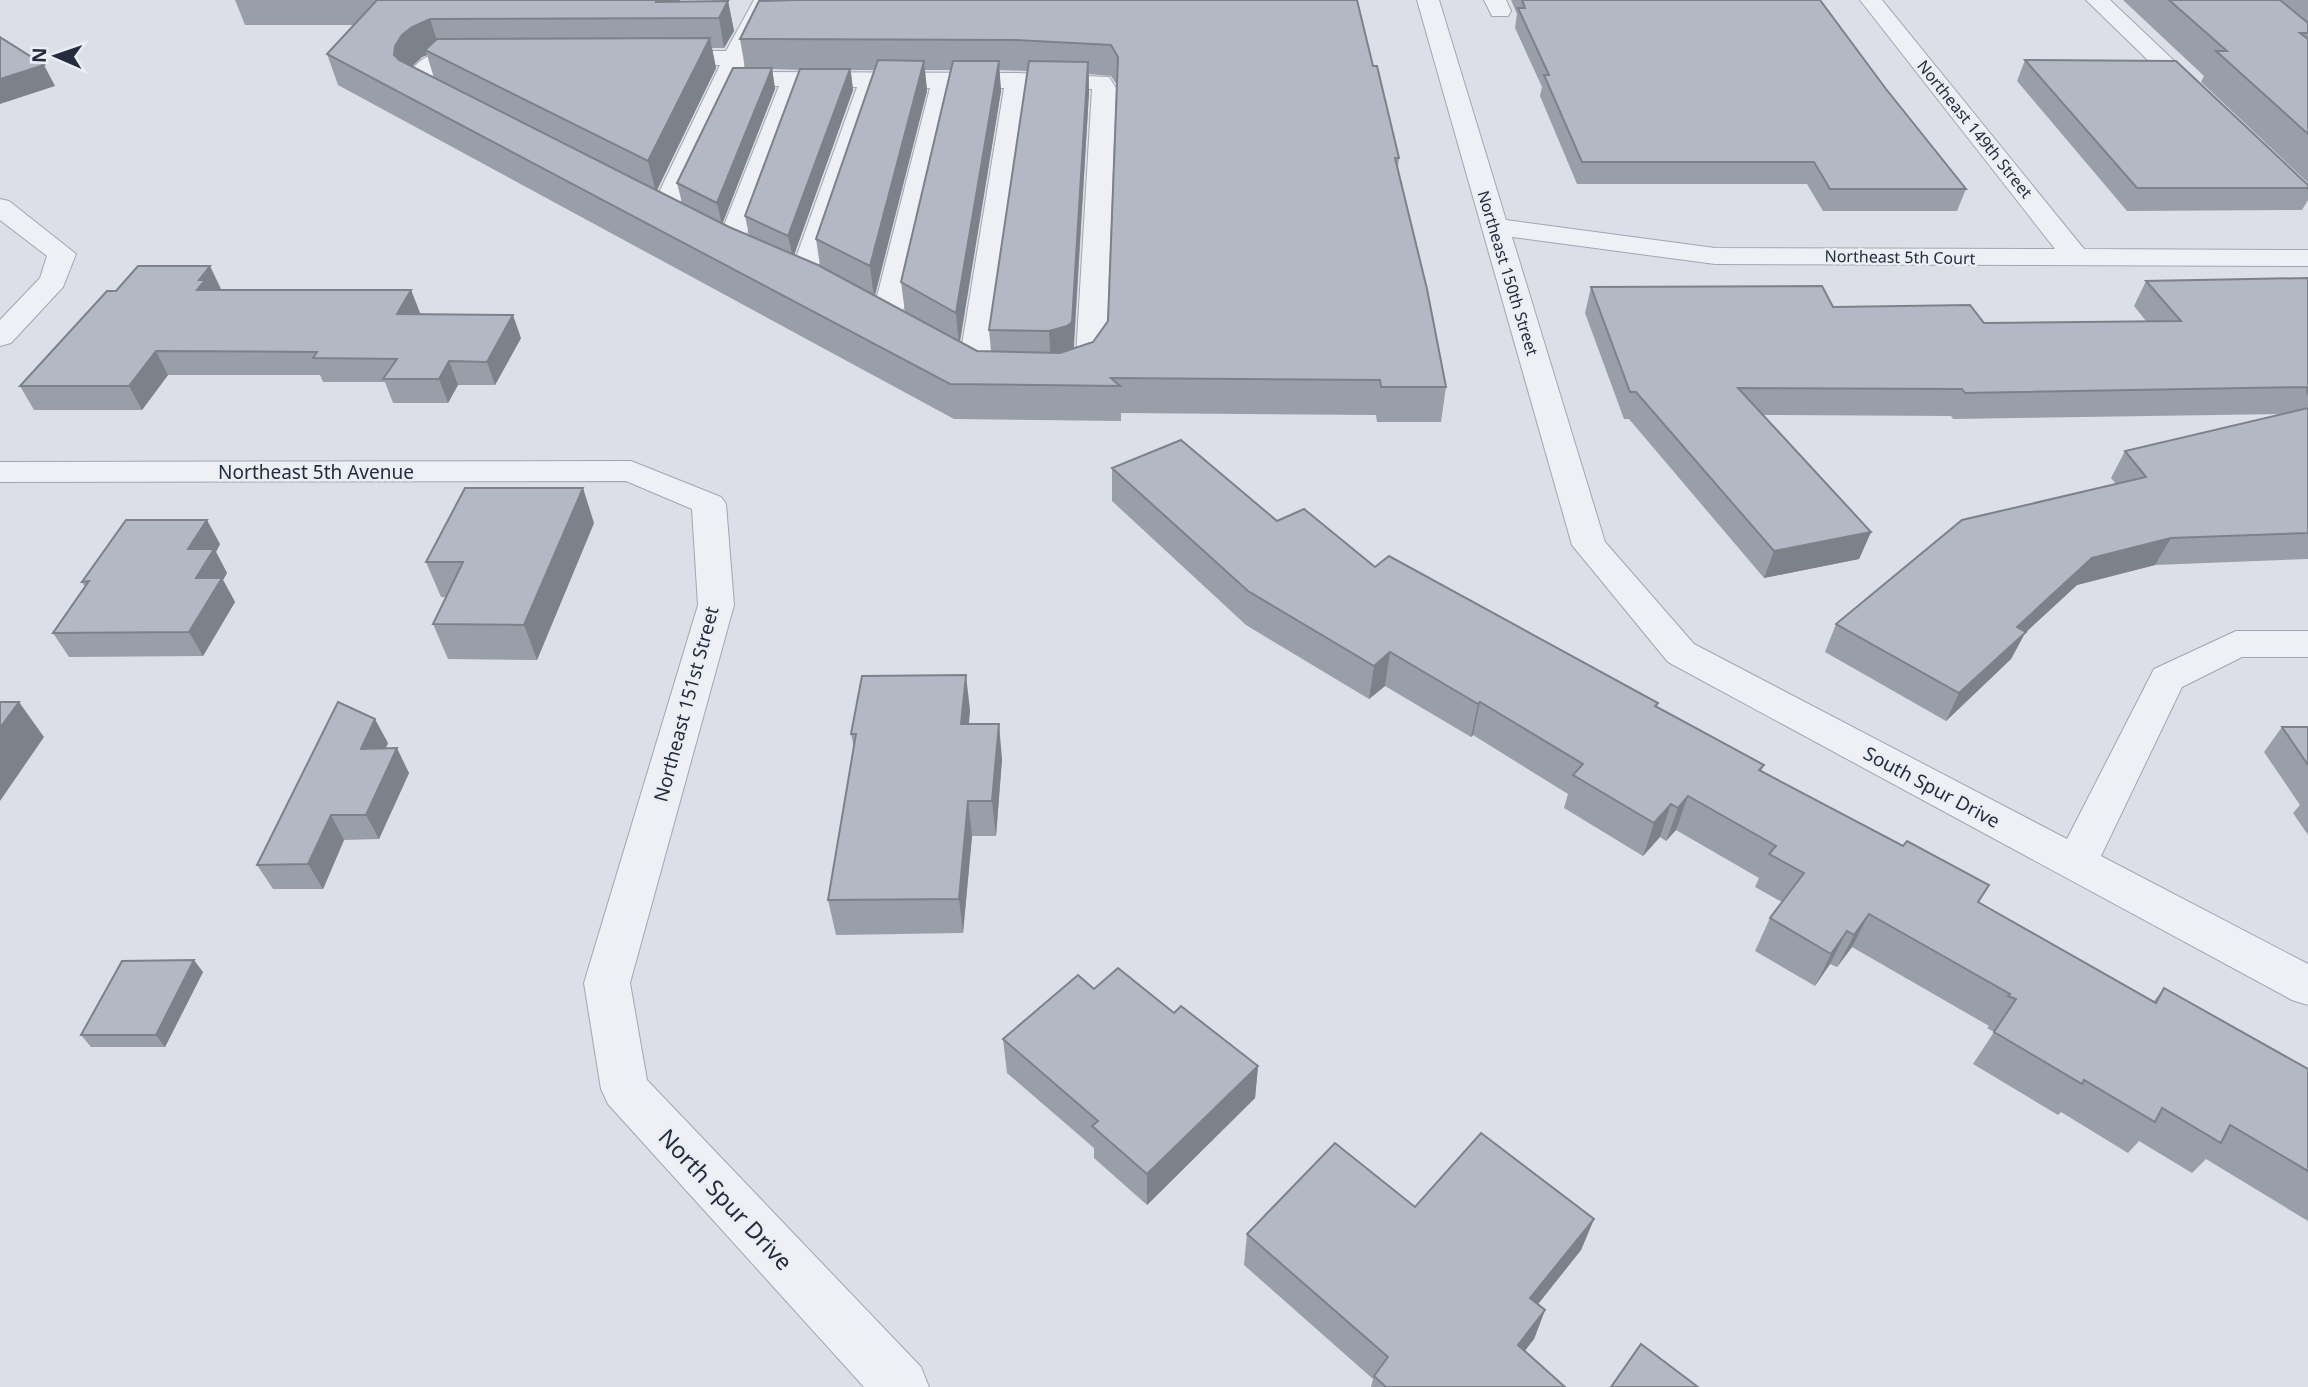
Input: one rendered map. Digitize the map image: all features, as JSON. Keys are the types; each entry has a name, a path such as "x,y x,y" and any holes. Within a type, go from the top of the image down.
{"street":[{"path":"707,231 730,68 765,0"},
{"name":"Northeast 150th Street","path":"1428,0 1589,545"},
{"name":"Northeast 149th Street","path":"1871,0 2078,259"},
{"path":"2097,0 2218,115"},
{"path":"480,116 419,84 419,75 440,58 507,58"},
{"path":"640,58 730,68 793,80 1101,82 1104,88 1091,356 1083,369 1062,376 1034,378"},
{"path":"707,231 793,80"},
{"path":"803,277 871,80"},
{"path":"887,320 944,80"},
{"path":"972,368 1017,80"},
{"path":"639,197 707,231"},
{"path":"0,207 62,254 53,281 0,337"},
{"name":"Northeast 5th Court","path":"1494,226 1715,256 2308,258"},
{"name":"Northeast 5th Avenue","path":"3,476 631,471"},
{"name":"Northeast 151st Street","path":"607,983 716,605 709,504 631,471"},
{"name":"South Spur Drive","path":"1589,545 1681,653 2308,986"},
{"path":"2076,864 2167,678 2236,644 2308,644"},
{"name":"North Spur Drive","path":"607,983 625,1089 901,1387"}],"building":[{"path":"377,0 728,1 719,18 430,19 402,35 395,46 394,55 399,60 729,227 818,265 977,351 1060,353 1093,342 1108,321 1118,57 1111,45 1015,40 740,39 759,1 1357,0 1373,66 1377,66 1399,158 1395,158 1427,289 1446,387 1381,387 1380,380 1111,378 1120,386 950,384 327,54"},
{"path":"1522,0 1820,0 1886,89 1966,189 1830,189 1814,162 1582,162 1544,75 1549,75 1518,8 1525,8"},
{"path":"2169,0 2280,0 2308,23 2308,33 2300,33 2308,39 2308,134 2216,51 2227,51"},
{"path":"0,37 44,65 0,79"},
{"path":"710,38 648,161 425,50 437,39"},
{"path":"878,60 924,61 870,266 816,239"},
{"path":"2025,60 2176,61 2308,185 2308,188 2137,188"},
{"path":"953,61 999,61 956,313 901,282"},
{"path":"1029,61 1088,62 1072,322 1049,331 989,330"},
{"path":"733,68 772,68 717,203 677,183"},
{"path":"800,69 850,69 788,236 745,216"},
{"path":"138,266 210,266 199,280 205,280 197,290 411,290 397,314 513,315 487,362 449,361 439,379 383,379 397,359 313,358 317,352 156,351 129,386 20,386 107,291 116,291"},
{"path":"2308,278 2308,395 2307,387 1965,393 1962,389 1738,388 1871,532 1774,551 1636,392 1630,392 1591,287 1822,286 1833,307 1970,305 1984,323 2181,321 2146,281"},
{"path":"2308,408 2308,533 2171,538 2092,558 2017,627 2026,632 1959,693 1836,624 1962,520 2146,477 2125,451"},
{"path":"1181,440 1277,521 1304,509 1375,567 1389,556 1658,703 1655,706 1764,765 1759,770 1903,846 1907,841 1989,885 1978,902 2156,1003 2164,988 2308,1069 2308,1171 2230,1125 2221,1143 2162,1108 2155,1122 2084,1080 2082,1084 1994,1032 2016,999 2008,996 2010,994 1869,914 1854,935 1847,931 1831,954 1770,918 1804,873 1769,854 1776,846 1688,796 1678,808 1671,804 1654,823 1573,775 1583,764 1480,702 1478,704 1390,652 1374,666 1248,591 1112,468"},
{"path":"465,488 583,488 524,625 433,624 463,562 426,562"},
{"path":"126,520 207,520 188,549 214,549 196,578 222,578 189,632 53,633 89,581 82,582"},
{"path":"966,675 961,724 999,724 992,801 968,801 959,899 828,900 856,734 851,734 862,676"},
{"path":"0,702 19,702 0,728"},
{"path":"338,702 375,719 361,749 397,748 366,815 331,815 308,864 257,865"},
{"path":"2282,727 2308,727 2308,765"},
{"path":"194,960 156,1035 81,1035 122,961"},
{"path":"1118,968 1174,1013 1181,1006 1258,1066 1147,1174 1092,1126 1098,1121 1003,1039 1078,975 1094,989"},
{"path":"1481,1133 1594,1219 1530,1298 1545,1310 1518,1345 1565,1387 1386,1387 1374,1376 1388,1357 1247,1234 1335,1143 1415,1207"},
{"path":"1641,1344 1698,1387 1611,1387"}]}
